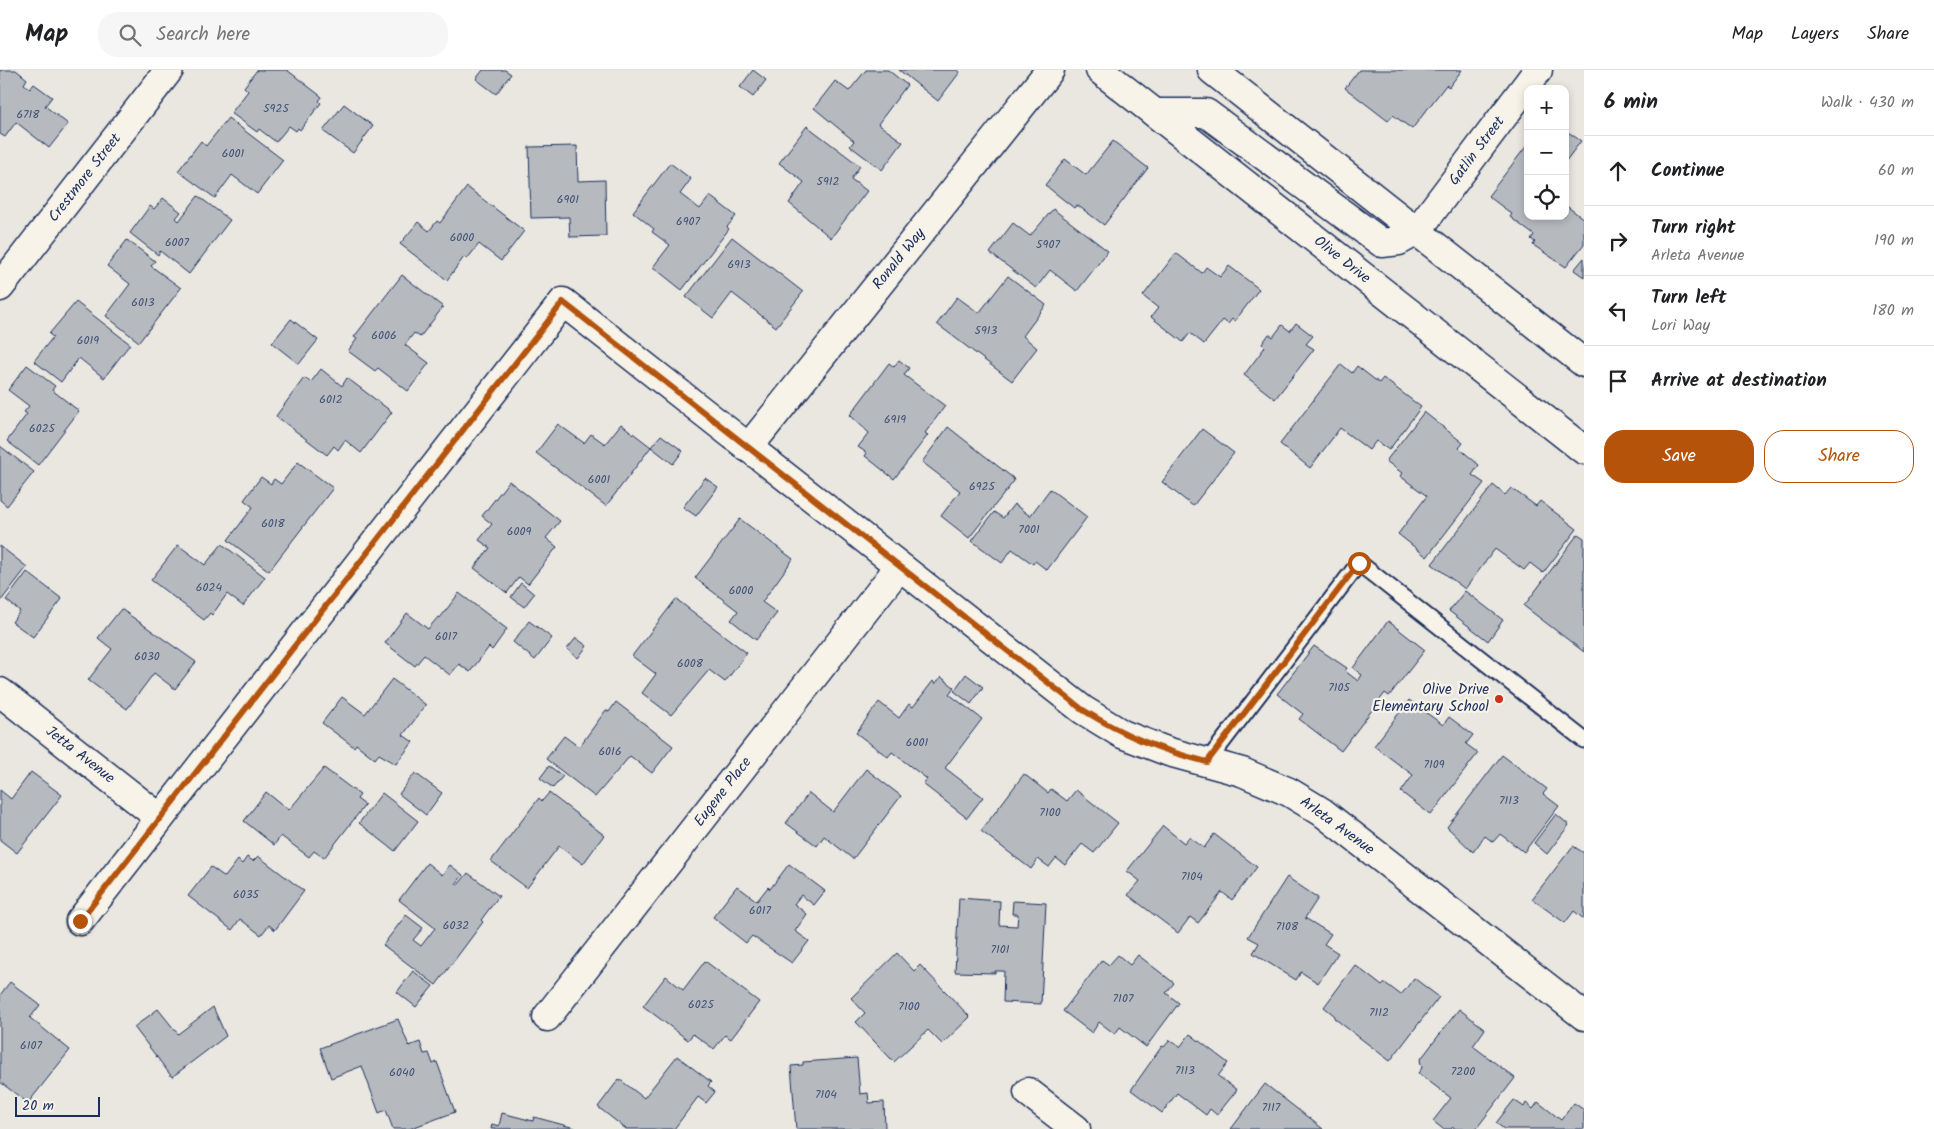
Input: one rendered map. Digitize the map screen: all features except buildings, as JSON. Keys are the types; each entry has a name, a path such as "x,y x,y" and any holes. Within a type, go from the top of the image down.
{"street":[{"name":"Ronald Way","path":"748,448 1050,70"},
{"name":"Olive Drive","path":"1100,70 1584,450"},
{"path":"1212,70 1584,363"},
{"name":"Gatlin Street","path":"1417,231 1538,70"},
{"name":"Crestmore Street","path":"0,286 156,75"},
{"path":"1155,113 1206,113 1382,243 1399,241 1417,231"},
{"name":"Arleta Avenue","path":"160,818 563,302 1083,710 1122,734 1169,752 1242,772 1289,792 1322,812 1584,1016"},
{"name":"Eugene Place","path":"547,1017 899,567"},
{"name":"Jetta Avenue","path":"0,692 160,818"},
{"path":"80,921 160,818"},
{"path":"1028,1092 1076,1129"}],"lane":[{"path":"1207,762 1359,563 1584,740"}],"place":[{"name":"Olive Drive Elementary School","path":"1499,699"}],"route":[{"path":"80,921 563,302 1083,710 1122,734 1169,752 1207,762 1359,563"}]}
